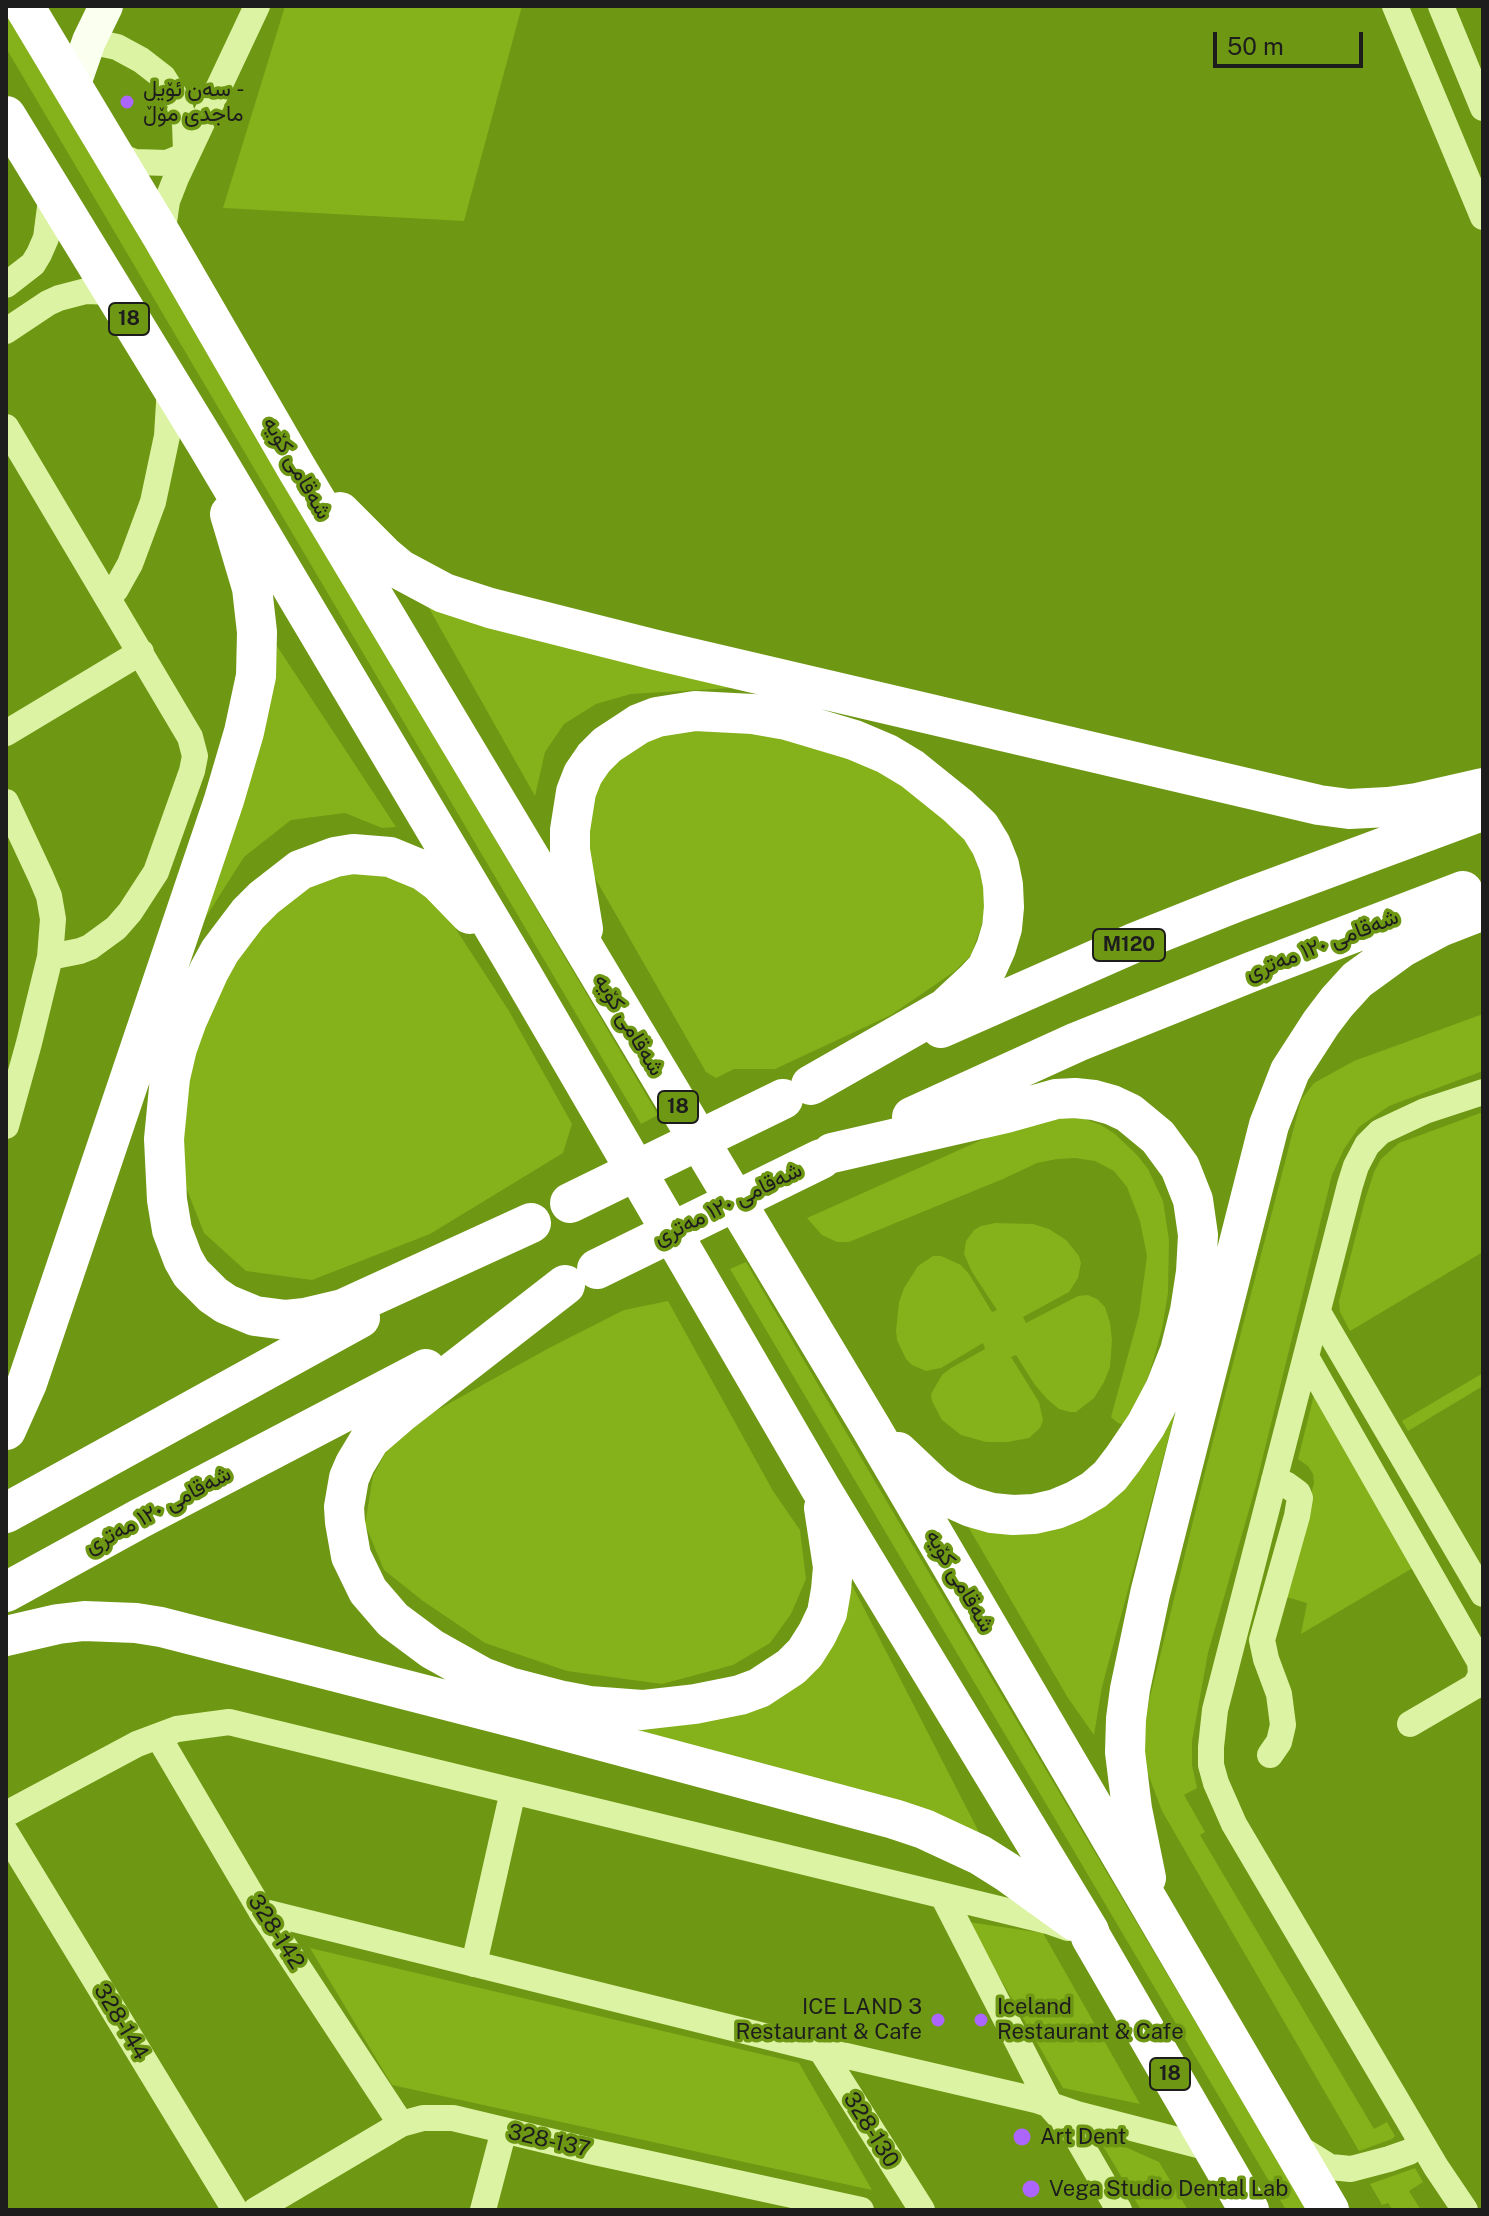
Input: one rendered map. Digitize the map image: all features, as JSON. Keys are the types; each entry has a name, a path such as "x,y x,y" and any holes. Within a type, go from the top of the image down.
{"highway":[{"name":"شەقامی کۆیە","path":"24,6 297,469 870,1426 1329,2210"},
{"name":"18","path":"6,116 208,446 514,961 821,1489 1090,1934 1249,2210"},
{"path":"6,1430 27,1383 224,800 252,698 257,632 252,588 208,446"},
{"path":"297,469 401,570 444,593 490,608 656,650 1319,805 1349,809 1388,807 1483,788"},
{"path":"588,956 572,869 572,811 583,774 600,751 622,733 648,720 676,713 718,711 753,714 821,728 887,754 936,787 980,827 999,865 1003,885 1002,928 987,968 954,1002 930,1019 797,1092"},
{"name":"M120","path":"531,1223 797,1092 1136,942 1483,811"},
{"path":"514,961 439,882 407,863 390,857 353,854 316,862 300,870 264,898 240,923 220,951 199,991 177,1048 170,1078 164,1169 172,1230 176,1245 191,1273 226,1304 271,1319 305,1318 343,1309 531,1223"},
{"name":"شەقامی ١٢٠ مەتری","path":"6,1592 432,1366 581,1277 826,1156 1077,1042 1483,884"},
{"path":"1158,1920 1141,1858 1125,1752 1130,1689 1150,1594 1269,1125 1297,1059 1337,1002 1357,980 1401,948 1440,927 1483,910"},
{"path":"826,1156 1056,1099 1094,1100 1129,1113 1158,1137 1184,1175 1196,1218 1196,1272 1180,1351 1146,1425 1117,1468 1094,1490 1056,1509 1034,1514 992,1513 951,1498 934,1486 870,1426"},
{"path":"6,1513 531,1223"},
{"path":"581,1277 399,1414 370,1439 355,1464 344,1507 351,1556 368,1591 393,1620 432,1649 482,1677 563,1701 642,1710 740,1695 759,1688 791,1667 805,1653 827,1613 833,1567 821,1489"},
{"path":"6,1636 45,1626 84,1621 161,1627 894,1819 953,1841 980,1855 1090,1934"}],"main road":[{"path":"73,87 89,41 106,6"}],"street":[{"path":"162,236 167,201 186,155 257,6"},
{"path":"1395,6 1483,217"},
{"path":"1441,6 1474,58 1483,108"},
{"path":"89,41 117,47 163,77 178,101 185,123 186,155"},
{"path":"112,153 135,162 167,163 186,155"},
{"path":"6,285 33,264 39,254 46,238 52,192"},
{"path":"9,323 59,298 86,291 113,292"},
{"path":"108,598 130,564 153,502 167,436 170,385"},
{"path":"6,427 190,737 195,756 156,872 130,912 116,928 90,947 50,957"},
{"path":"6,733 141,652"},
{"path":"6,802 49,896 53,919 50,957 6,1126"},
{"path":"1465,2210 1422,2144 1234,1824 1216,1783 1211,1765 1211,1747 1215,1710 1356,1166 1367,1145 1380,1132 1402,1120 1483,1092"},
{"path":"1318,1312 1483,1594"},
{"path":"1306,1357 1480,1662 1481,1675 1475,1686 1410,1724"},
{"path":"1270,1755 1279,1742 1283,1725 1279,1694 1262,1640 1300,1498 1287,1485 1274,1480"},
{"path":"6,1814 137,1744 177,1729 229,1722 1048,1921 1090,1934"},
{"name":"328-142","path":"158,1736 261,1911 401,2124"},
{"path":"474,1964 513,1791"},
{"name":"328-144","path":"6,1833 235,2210"},
{"path":"943,1896 1051,2107 1075,2134 1119,2210"},
{"path":"261,1911 1036,2100 1051,2107 1213,2149"},
{"name":"328-130","path":"821,2050 922,2210"},
{"name":"328-137","path":"256,2210 401,2124 423,2118 453,2118 861,2210"},
{"path":"483,2210 504,2130"},
{"path":"1289,2141 1330,2167 1351,2169 1389,2159 1422,2144"}],"green space":[{"path":"285,6 522,6 464,221 223,208"},
{"path":"8,14 658,1115 641,1124 6,48"},
{"path":"421,594 750,687 631,694 596,704 564,724 545,752 535,796"},
{"path":"267,631 396,827 382,828 345,813 291,820 244,857 183,953"},
{"path":"679,728 771,732 871,761 953,822 970,848 980,872 986,902 971,955 955,971 891,1015 775,1069 734,1069 716,1078 706,1072 583,857 580,808 605,771 636,741"},
{"path":"367,865 428,886 509,1011 572,1124 563,1153 430,1234 312,1280 246,1271 204,1233 182,1177 183,1064 270,894"},
{"path":"1483,1014 1483,1071 1389,1106 1359,1127 1332,1175 1255,1489 1208,1653 1192,1741 1192,1765 1197,1788 1184,1795 1205,1832 1200,1835 1374,2129 1387,2122 1395,2136 1359,2151 1162,1811 1145,1766 1145,1725 1205,1472 1301,1100 1314,1083 1354,1061"},
{"path":"1483,1112 1483,1252 1350,1331 1340,1312 1339,1301 1365,1200 1381,1159 1399,1143"},
{"path":"1056,1114 1085,1119 1115,1134 1148,1169 1163,1201 1169,1240 1168,1293 1151,1368 1137,1406 1126,1425 1111,1417 1139,1315 1147,1256 1140,1221 1127,1187 1114,1171 1095,1161 1075,1158 1037,1163 849,1242 837,1242 822,1235 807,1218 1006,1129"},
{"path":"995,1223 1033,1224 1049,1229 1066,1240 1079,1256 1078,1278 1069,1292 1023,1317 1026,1323 1078,1296 1088,1295 1105,1307 1112,1340 1110,1367 1104,1382 1094,1398 1076,1412 1059,1409 1047,1399 1016,1355 1011,1357 1039,1402 1043,1420 1040,1428 1029,1438 1008,1442 986,1442 961,1435 942,1420 932,1401 931,1394 942,1375 985,1349 983,1343 941,1368 926,1371 906,1359 896,1331 904,1288 918,1266 933,1256 941,1256 961,1265 992,1312 997,1310 964,1254 966,1241 974,1230"},
{"path":"746,1262 1307,2210 1286,2210 730,1269"},
{"path":"668,1301 773,1491 800,1530 806,1579 791,1614 770,1643 733,1665 662,1684 567,1671 485,1643 384,1570 365,1524 373,1476 392,1440 430,1414 624,1310"},
{"path":"1483,1373 1483,1386 1408,1431 1402,1421"},
{"path":"1314,1395 1416,1566 1301,1634 1307,1603 1283,1596 1314,1483 1308,1466 1298,1459"},
{"path":"1175,1414 1102,1687 1094,1735 1068,1698 966,1523 999,1530 1157,1431"},
{"path":"852,1585 982,1838 550,1706 704,1718 831,1625"},
{"path":"968,1922 1043,1933 1140,2104 1063,2088"},
{"path":"310,1948 799,2063 872,2190 392,2085"},
{"path":"1096,2134 1159,2162 1188,2210 1141,2210"},
{"path":"1415,2168 1423,2182 1409,2191 1421,2210 1393,2210 1388,2203 1382,2205 1370,2184"}],"place":[{"name":"سەن ئۆیل - ماجدی مۆڵ","path":"127,102"},
{"name":"ICE LAND 3 Restaurant & Cafe","path":"938,2020"},
{"name":"Iceland Restaurant & Cafe","path":"981,2020"},
{"name":"Art Dent","path":"1022,2137"},
{"name":"Vega Studio Dental Lab","path":"1031,2189"}]}
